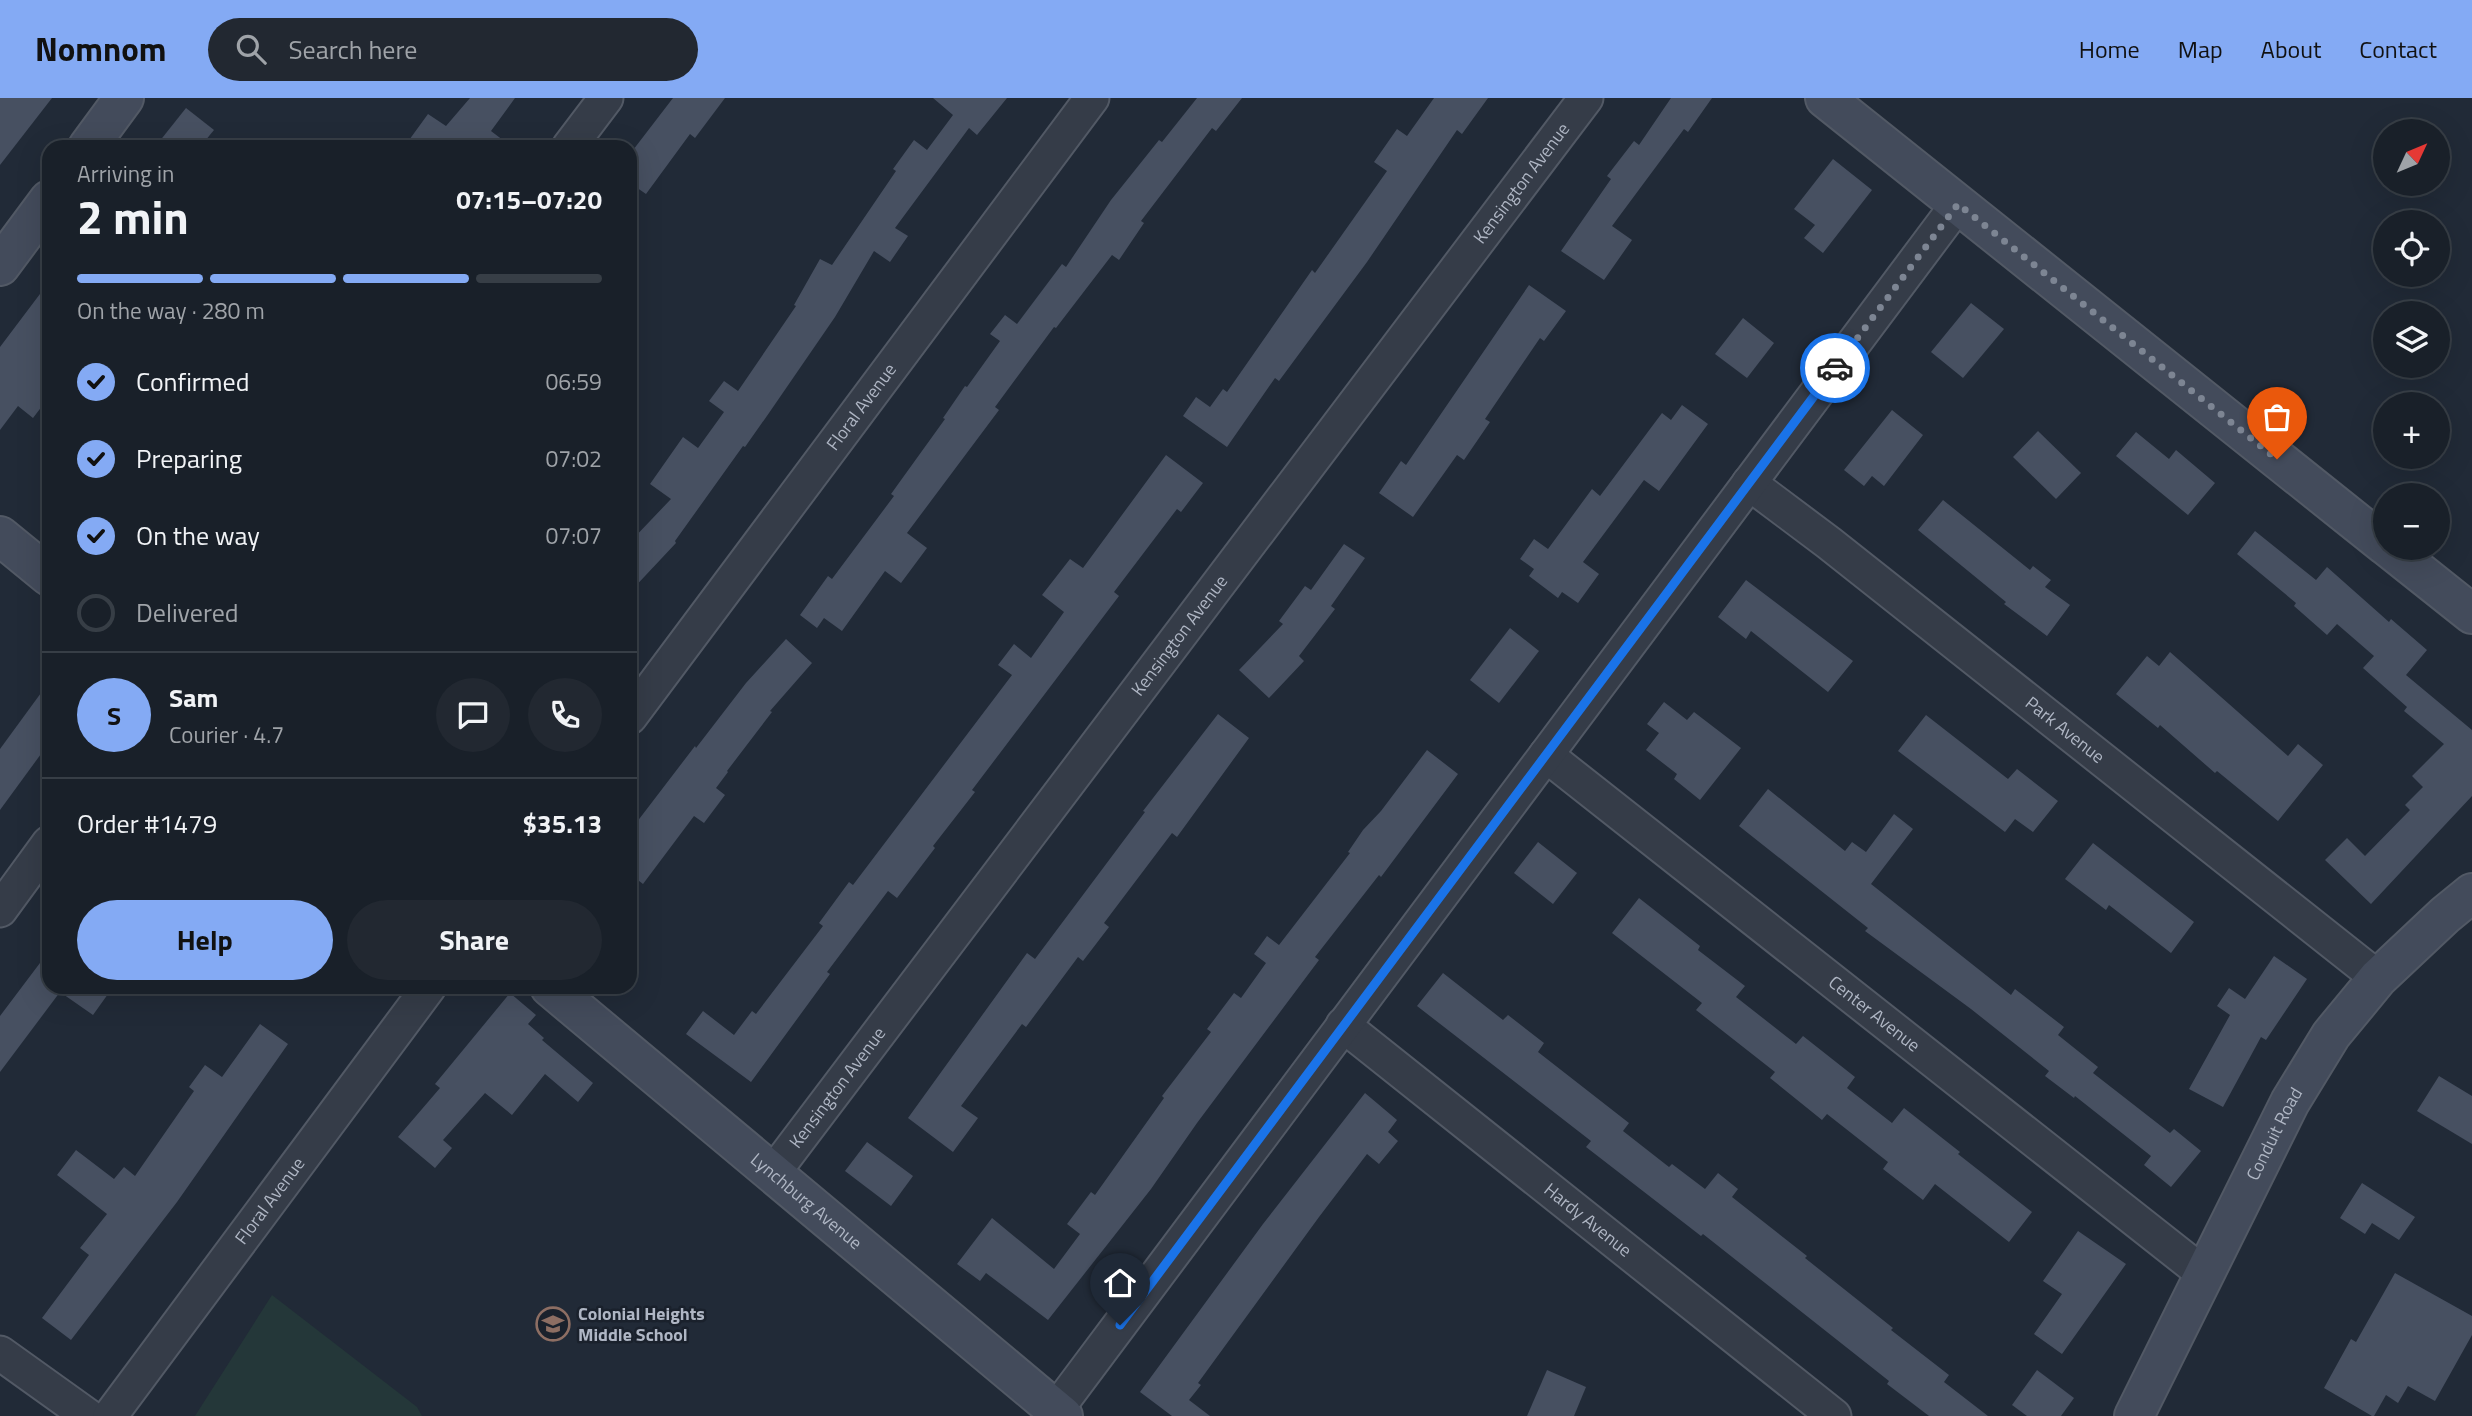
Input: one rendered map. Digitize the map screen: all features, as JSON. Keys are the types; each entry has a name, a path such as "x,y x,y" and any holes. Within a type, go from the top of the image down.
{"street":[{"path":"93,140 124,98"},
{"path":"574,140 606,98"},
{"name":"Floral Avenue","path":"637,708 1092,98"},
{"name":"Kensington Avenue","path":"773,1173 1586,98"},
{"path":"1825,98 2373,535"},
{"path":"1060,1413 1342,1025 1958,204"},
{"path":"0,266 42,209"},
{"name":"Park Avenue","path":"1749,483 1829,543 2378,978"},
{"path":"0,536 42,570"},
{"path":"2404,560 2472,614"},
{"name":"Center Avenue","path":"1546,755 2204,1275"},
{"path":"0,910 42,853"},
{"name":"Conduit Road","path":"2134,1416 2290,1102 2331,1035 2378,978 2472,893"},
{"name":"Floral Avenue","path":"110,1416 424,994"},
{"name":"Lynchburg Avenue","path":"558,994 1060,1413"},
{"name":"Hardy Avenue","path":"1342,1025 1834,1416"},
{"path":"0,1353 88,1416"}],"shaded area":[{"path":"272,1295 417,1407 422,1416 195,1416"}],"building":[{"path":"0,98 52,98 0,165"},
{"path":"470,98 515,98 491,131 503,140 409,140 428,114 446,126"},
{"path":"673,98 725,98 695,138 690,134 646,194 637,188 637,145"},
{"path":"933,98 1007,98 977,135 969,128 895,228 908,236 890,262 874,251 835,317 745,447 743,446 676,543 637,585 637,535 671,499 650,484 683,437 698,448 724,412 709,401 724,381 738,391 796,306 794,305 820,259 832,265 914,140 927,150 953,115"},
{"path":"1197,98 1242,98 1216,131 1212,128 1141,221 1144,223 1119,260 1112,255 995,407 999,410 907,533 927,548 901,583 885,571 842,631 824,618 817,628 800,615 828,576 832,579 894,496 891,494 945,419 943,418 965,386 967,387 1000,341 990,334 1005,315 1017,324 1062,264 1066,267 1111,200"},
{"path":"1434,98 1488,98 1462,134 1457,130 1367,262 1279,381 1275,378 1227,447 1183,416 1196,397 1210,407 1223,389 1227,392 1312,270 1315,273 1387,171 1374,162 1397,129 1407,136"},
{"path":"1671,98 1712,98 1688,132 1684,129 1612,226 1632,240 1604,280 1561,251 1611,179 1607,176 1634,141 1639,145"},
{"path":"186,108 214,130 206,140 161,140"},
{"path":"1833,159 1872,190 1823,253 1804,238 1815,225 1794,209"},
{"path":"1529,285 1566,311 1544,341 1540,338 1485,419 1490,422 1464,460 1457,455 1413,517 1379,493 1401,461 1406,465"},
{"path":"42,291 42,406 33,418 18,406 0,430 0,347"},
{"path":"1971,303 2004,329 1963,378 1931,352"},
{"path":"1743,318 1774,343 1747,378 1715,354"},
{"path":"1682,405 1708,424 1659,491 1644,480 1583,562 1599,574 1578,603 1562,592 1558,598 1529,576 1534,569 1520,559 1534,539 1548,549 1592,489 1600,496 1662,413 1671,420"},
{"path":"1892,410 1923,435 1884,486 1872,476 1864,486 1844,470"},
{"path":"2038,431 2081,473 2056,499 2013,457"},
{"path":"2136,432 2169,459 2176,450 2215,483 2188,515 2116,456"},
{"path":"1166,455 1203,483 1181,512 1177,509 1114,592 1119,596 972,790 975,792 933,846 935,848 897,898 888,891 827,972 830,974 751,1082 686,1034 703,1011 734,1035 752,1011 756,1014 823,926 819,923 849,882 853,885 1012,675 998,665 1014,644 1031,658 1064,612 1042,595 1070,559 1083,568"},
{"path":"1943,500 2030,570 2033,566 2051,580 2045,587 2070,605 2047,636 2004,604 2006,602 1918,530"},
{"path":"2255,531 2316,580 2327,567 2389,622 2391,619 2427,650 2406,675 2472,730 2472,796 2371,904 2325,860 2347,838 2365,856 2410,810 2405,805 2423,787 2412,776 2444,744 2404,711 2407,707 2363,668 2374,656 2337,624 2327,635 2294,606 2296,603 2237,554"},
{"path":"1344,544 1365,558 1331,606 1335,609 1299,656 1304,661 1269,698 1239,670 1283,624 1279,621 1305,586 1311,590"},
{"path":"1746,580 1853,661 1828,692 1751,631 1746,639 1718,617"},
{"path":"1510,628 1539,651 1499,703 1470,680"},
{"path":"786,639 812,663 770,711 772,712 727,771 716,788 725,795 704,823 694,816 643,884 637,879 637,822 746,683"},
{"path":"2170,652 2288,756 2298,744 2323,765 2278,821 2217,771 2215,773 2160,725 2158,728 2116,694 2147,656 2159,666"},
{"path":"42,692 42,753 0,810 0,749"},
{"path":"1664,702 1687,720 1694,712 1741,748 1700,800 1674,779 1677,774 1646,750 1659,733 1647,724"},
{"path":"1218,714 1249,738 1177,837 1172,833 1104,923 1109,927 1083,961 1078,957 1026,1027 1022,1024 961,1106 978,1118 953,1152 908,1118 1027,953 1035,959"},
{"path":"1926,715 2008,779 2017,769 2058,801 2033,832 2015,819 2005,832 1898,751"},
{"path":"1427,750 1458,774 1381,877 1379,875 1315,957 1319,960 1151,1189 1048,1320 986,1273 980,1281 957,1264 992,1218 1054,1269 1080,1234 1067,1224 1091,1192 1095,1195 1164,1098 1162,1096 1211,1032 1207,1029 1234,993 1241,998 1266,963 1254,954 1267,936 1279,945 1350,853 1348,852 1363,830 1381,811"},
{"path":"1768,789 1845,851 1852,842 1866,852 1894,814 1913,829 1871,884 2011,995 2015,989 2064,1027 2058,1035 2098,1067 2093,1073 2170,1133 2174,1129 2201,1151 2171,1187 2144,1165 2151,1156 2075,1096 2074,1098 2045,1076 2049,1071 1971,1009 1865,931 1868,928 1739,826"},
{"path":"1538,842 1577,873 1553,904 1514,873"},
{"path":"2093,843 2194,922 2171,953 2109,905 2106,910 2065,879"},
{"path":"1639,898 1700,946 1698,950 1745,986 1736,997 1796,1044 1803,1036 1855,1077 1847,1088 1892,1123 1904,1108 2032,1212 2009,1242 1935,1184 1923,1200 1883,1169 1888,1162 1827,1114 1822,1120 1770,1078 1775,1072 1696,1010 1702,1003 1612,933"},
{"path":"2274,956 2307,979 2266,1040 2261,1037 2223,1107 2189,1089 2230,1015 2217,1006 2229,988 2245,999"},
{"path":"42,960 42,994 58,994 0,1072 0,1016"},
{"path":"1443,973 1503,1020 1508,1015 1544,1043 1538,1052 1629,1123 1623,1131 1669,1167 1672,1164 1705,1189 1718,1173 1738,1189 1732,1197 1949,1375 1944,1382 1988,1416 1929,1416 1887,1384 1889,1381 1703,1234 1701,1236 1586,1147 1591,1141 1417,1006"},
{"path":"63,994 108,994 93,1015"},
{"path":"509,994 536,1015 528,1024 544,1038 542,1040 593,1083 578,1102 545,1074 512,1115 485,1093 443,1140 452,1148 435,1168 398,1137 440,1088 435,1084"},
{"path":"260,1024 288,1044 177,1202 71,1340 42,1318 89,1255 80,1248 107,1214 57,1175 76,1150 114,1179 124,1167 135,1176 194,1091 189,1087 205,1065 222,1077"},
{"path":"2439,1076 2472,1096 2472,1144 2417,1111"},
{"path":"1365,1093 1397,1120 1388,1132 1398,1141 1379,1164 1367,1154 1198,1383 1201,1385 1189,1400 1210,1416 1172,1416 1140,1392 1263,1224"},
{"path":"867,1142 913,1176 891,1206 845,1171"},
{"path":"2362,1183 2415,1217 2399,1240 2372,1223 2365,1234 2340,1218"},
{"path":"2078,1231 2126,1264 2062,1354 2034,1334 2062,1294 2043,1281"},
{"path":"2395,1273 2472,1316 2472,1335 2435,1401 2408,1386 2398,1403 2386,1395 2372,1416 2324,1388 2351,1339 2356,1342"},
{"path":"1547,1370 1586,1387 1574,1416 1527,1416"},
{"path":"2037,1370 2074,1398 2061,1416 2027,1416 2012,1405"}],"way so far":[{"path":"1835,368 1958,204 2277,459"}],"place":[{"name":"Colonial Heights Middle School","path":"553,1324"}],"route":[{"path":"1120,1325 1835,368"}]}
